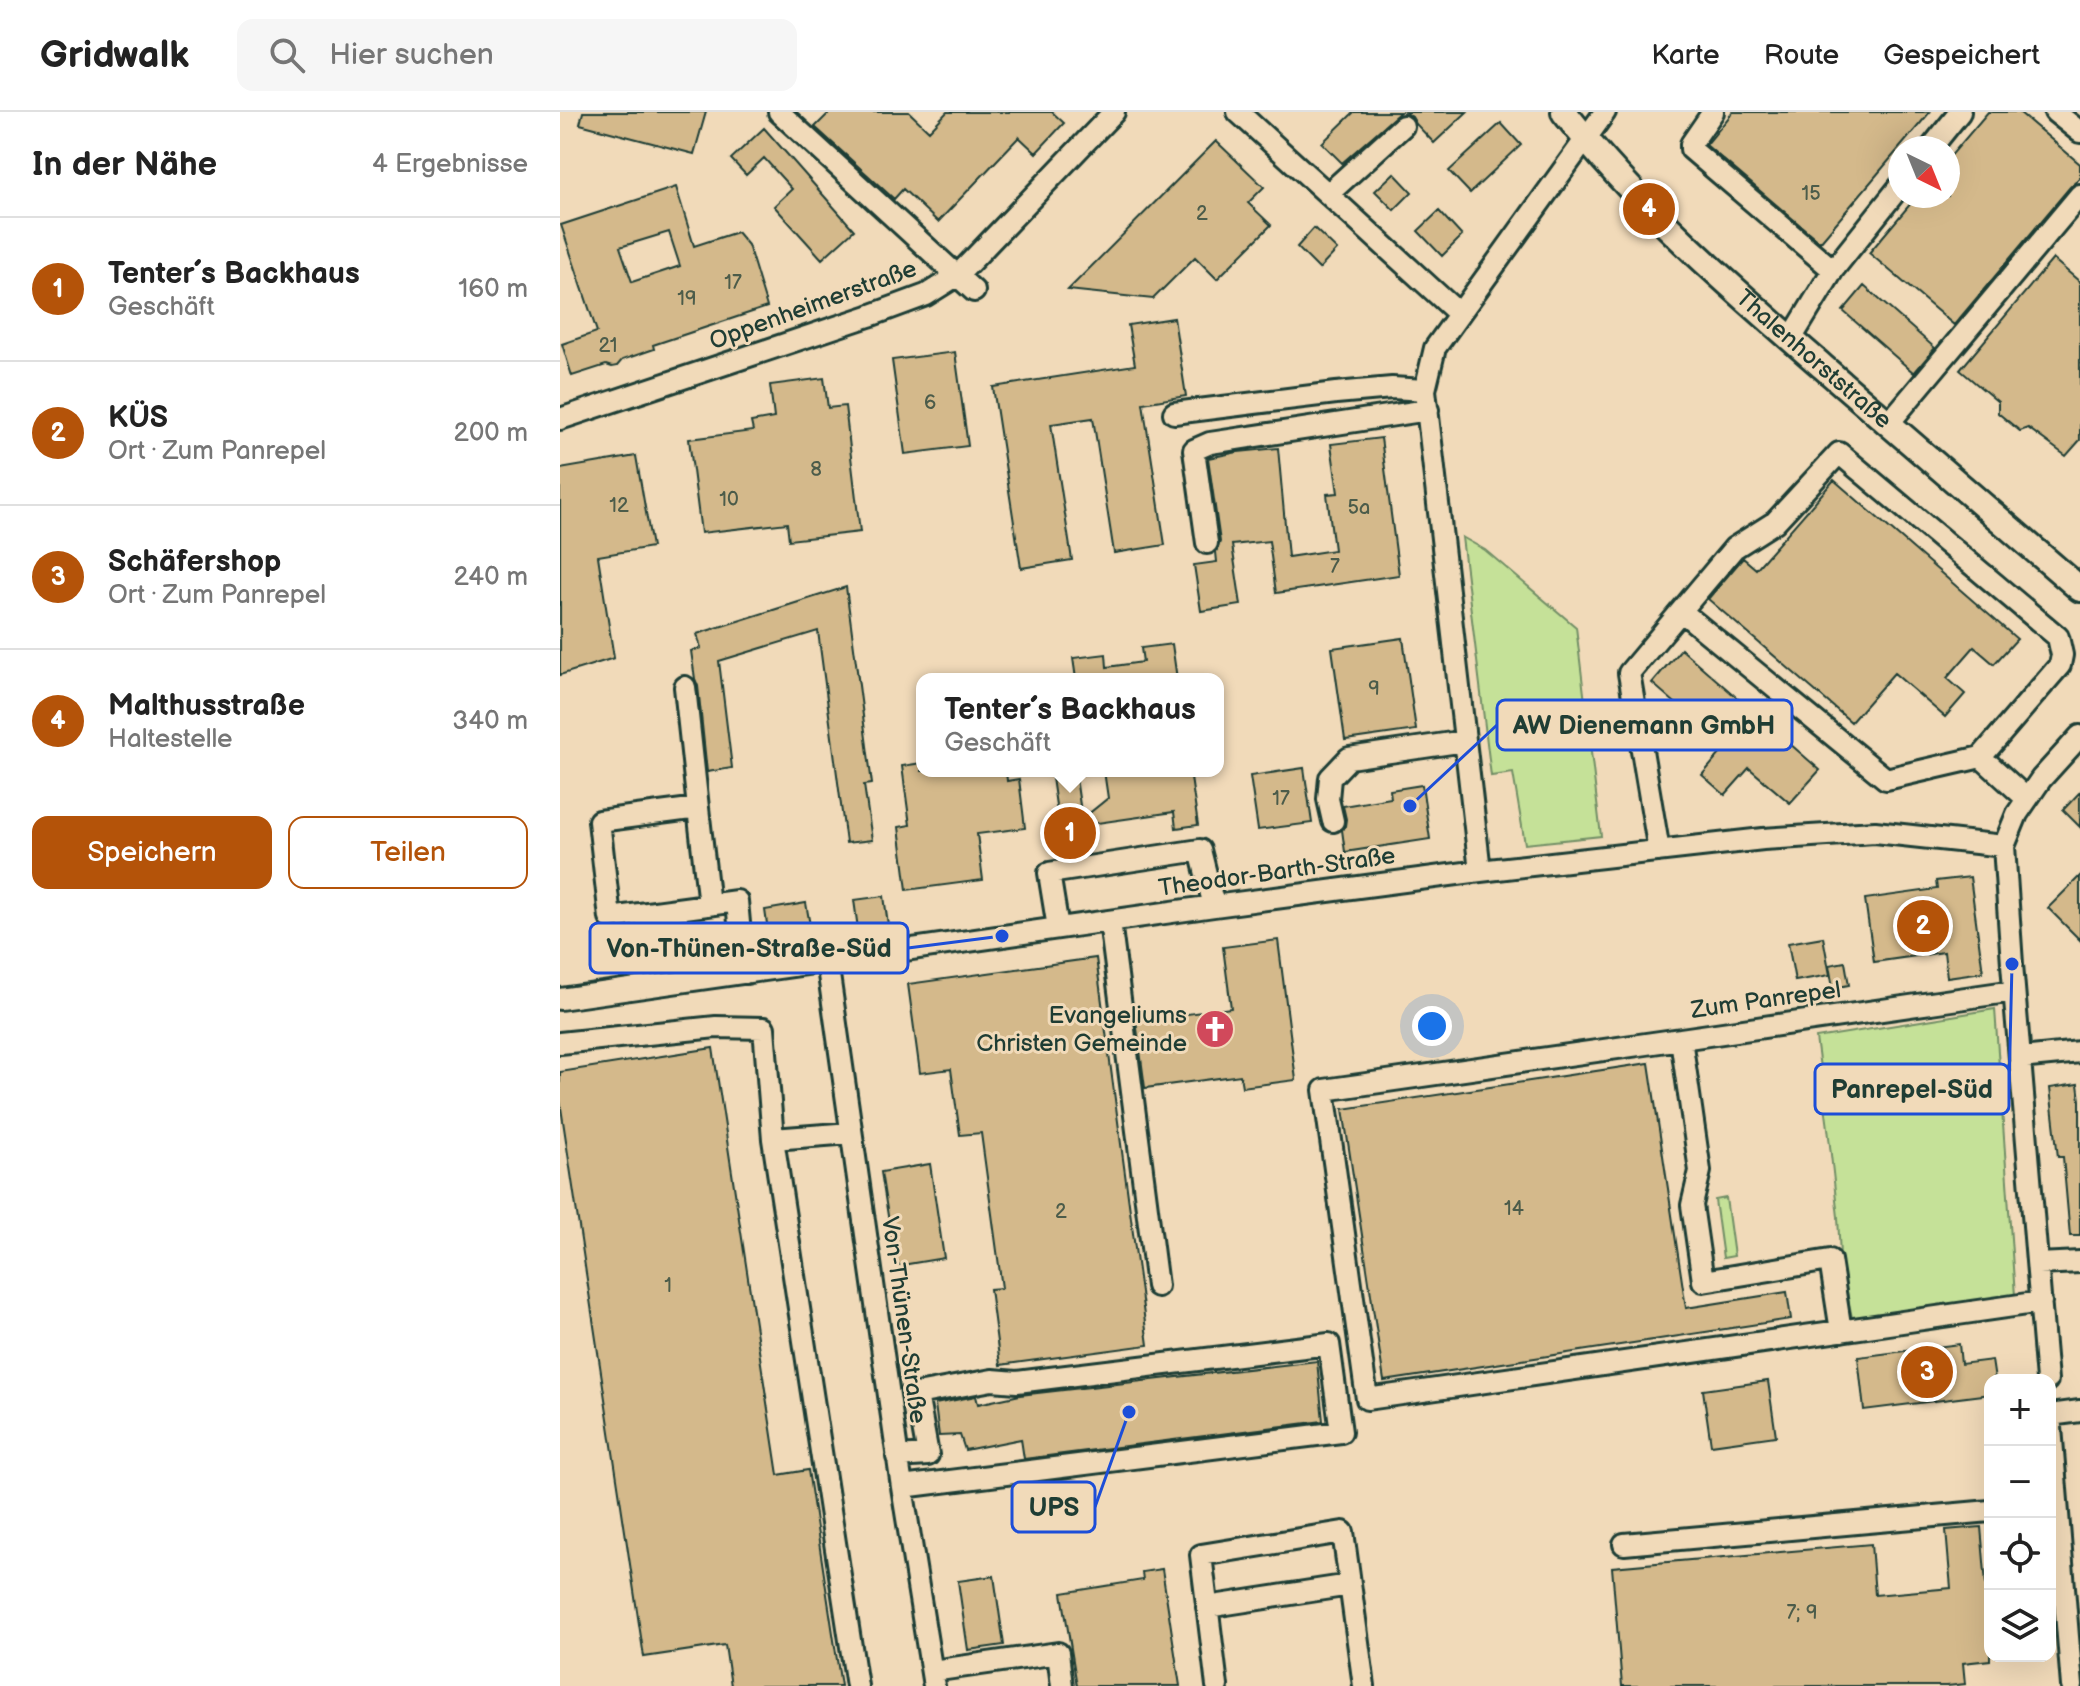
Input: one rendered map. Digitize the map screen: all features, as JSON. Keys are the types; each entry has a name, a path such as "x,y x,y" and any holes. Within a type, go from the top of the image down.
{"main road":[{"name":"Thalenhorststraße","path":"1564,112 1659,220 1791,339 2080,589"}],"street":[{"path":"779,112 974,291"},
{"name":"Oppenheimerstraße","path":"560,419 926,295 958,275 1114,112"},
{"path":"1238,112 1458,313"},
{"path":"1480,871 1426,400 1435,348 1605,112"},
{"path":"1713,112 1691,144 1691,149 1833,270"},
{"path":"1941,136 1960,112"},
{"path":"2055,112 2080,132"},
{"path":"1328,194 1403,126"},
{"path":"1889,423 2080,195"},
{"path":"1791,339 1833,270 1888,201"},
{"path":"1174,413 1392,388 1426,400"},
{"path":"1207,543 1194,450 1210,443 1426,400"},
{"path":"1659,851 1629,673 1681,611 1734,548 1775,522 1839,453 2058,637 2062,655 2060,665 1981,757 1886,779 1681,611"},
{"path":"685,687 709,905"},
{"path":"2047,1374 2004,846 2027,799 2080,736"},
{"path":"1333,821 1328,799 1330,778 1349,758 1465,741"},
{"path":"1981,757 2027,799"},
{"path":"698,808 599,821 610,918 737,901 746,973"},
{"name":"Theodor-Barth-Straße","path":"560,999 1214,906 1480,871 1763,839 2004,846"},
{"path":"1058,928 1049,873 1200,850 1214,906"},
{"path":"1110,921 1157,1286"},
{"name":"Von-Thünen-Straße","path":"827,961 897,1457 933,1678"},
{"name":"Zum Panrepel","path":"1841,1331 1830,1260 1703,1281 1692,1205 1700,1171 1681,1039 2014,991"},
{"path":"560,1043 716,1027 764,1028 773,1139 857,1686"},
{"path":"1681,1039 1324,1090 1367,1399 2041,1302"},
{"path":"2021,1058 2080,1052"},
{"path":"773,1139 851,1133"},
{"path":"2038,1264 2080,1262"},
{"path":"897,1457 928,1455 917,1394 992,1380 1017,1382 1329,1344 1341,1432 902,1487"},
{"path":"2056,1414 2080,1411"},
{"path":"1624,1544 1984,1512"},
{"path":"2056,1518 2074,1651 2072,1686"},
{"path":"1217,1686 1201,1555 1343,1532 1364,1686"},
{"path":"1207,1607 1350,1585"},
{"path":"933,1678 1058,1653 1062,1686"}],"green space":[{"path":"1462,537 1485,550 1576,627 1601,836 1525,844 1513,773 1491,776"},
{"path":"1995,1009 2015,1296 1852,1318 1840,1256 1816,1038"},
{"path":"1726,1198 1734,1256 1723,1258 1715,1200"}],"building":[{"path":"583,112 706,112 694,154 580,124"},
{"path":"830,112 909,112 929,131 947,112 1052,112 1064,123 1036,153 1019,137 938,222 903,189 894,199 815,127"},
{"path":"1354,112 1400,112 1342,163 1322,143"},
{"path":"1405,112 1467,112 1434,143"},
{"path":"1733,112 1930,112 1910,136 1888,136 1888,162 1820,242 1706,145"},
{"path":"1988,112 2019,112 2080,164 2080,178 1954,325 1869,253 1907,208 1960,208 1960,145"},
{"path":"1501,123 1521,145 1470,193 1449,171"},
{"path":"764,128 854,230 822,259 774,206 792,189 764,158 746,175 731,159"},
{"path":"1216,141 1264,187 1248,203 1271,225 1217,279 1195,257 1153,299 1068,290"},
{"path":"1394,173 1412,192 1394,210 1375,191"},
{"path":"676,187 694,246 737,232 748,245 767,307 653,345 654,349 622,360 617,366 606,365 572,376 562,344 597,332 561,225","holes":["669,232 680,266 632,282 620,247"]},
{"path":"1439,211 1462,236 1442,256 1418,231"},
{"path":"1314,228 1337,250 1319,269 1297,247"},
{"path":"2053,259 2080,282 2080,440 2066,456 2028,428 2020,431 1998,413 1998,402 1960,370"},
{"path":"1864,286 1935,348 1914,373 1843,311"},
{"path":"1174,318 1186,396 1143,403 1165,545 1114,553 1093,418 1051,424 1072,560 1021,568 993,387 1135,365 1128,325"},
{"path":"955,352 968,446 905,454 892,360"},
{"path":"824,378 828,408 845,406 860,532 789,540 787,523 701,533 689,439 753,431 751,422 774,418 770,385"},
{"path":"1381,438 1399,575 1276,593 1269,541 1232,545 1241,605 1201,611 1194,565 1217,562 1216,552 1220,542 1208,458 1278,448 1288,557 1334,550 1327,494 1338,493 1331,444"},
{"path":"636,456 652,547 598,556 614,658 560,675 560,469"},
{"path":"1834,480 2017,639 1994,664 1974,647 1947,678 1965,694 1945,717 1894,673 1851,722 1708,599 1743,558 1756,569"},
{"path":"846,587 872,784 864,785 872,840 846,843 818,631 719,661 732,768 707,772 691,651 701,648 697,634"},
{"path":"1403,638 1416,730 1345,740 1332,648"},
{"path":"1172,644 1176,673 1075,673 1073,658 1106,654 1107,667 1143,662 1141,648"},
{"path":"1681,649 1820,770 1790,803 1749,768 1725,795 1702,775 1726,747 1652,683"},
{"path":"916,764 916,777 1019,779 1025,828 977,834 983,880 907,890 899,827 910,825 902,766"},
{"path":"1304,768 1312,823 1258,830 1250,776"},
{"path":"1052,777 1076,777 1082,819 1108,798 1105,777 1191,777 1198,825 1176,828 1174,812 1083,825 1084,837 1061,840"},
{"path":"1422,785 1430,839 1345,852 1342,830 1346,819 1343,806 1391,798 1390,790"},
{"path":"2080,792 2080,827 2063,810"},
{"path":"2080,876 2080,940 2048,908"},
{"path":"1970,877 1983,972 1947,977 1944,952 1874,962 1865,899 1937,889 1936,881"},
{"path":"884,896 888,925 858,929 854,900"},
{"path":"806,903 811,931 769,938 765,910"},
{"path":"1823,937 1830,975 1795,981 1788,943"},
{"path":"1278,940 1296,1080 1242,1087 1240,1075 1145,1088 1136,1021 1231,1008 1223,947"},
{"path":"1096,958 1148,1345 1000,1365 990,1289 1002,1288 981,1133 960,1135 951,1069 920,1073 908,984"},
{"path":"1845,962 1849,985 1833,988 1829,965"},
{"path":"713,1048 778,1475 808,1470 841,1686 731,1686 725,1645 644,1657 560,1101 560,1072"},
{"path":"1649,1063 1686,1308 1787,1292 1791,1319 1384,1381 1343,1109"},
{"path":"2078,1084 2080,1236 2070,1236 2063,1157 2058,1157 2050,1088"},
{"path":"930,1164 944,1258 896,1266 881,1172"},
{"path":"1959,1344 1961,1364 1992,1360 1994,1374 1984,1374 1984,1395 1864,1410 1858,1357"},
{"path":"1317,1361 1323,1421 1024,1459 1021,1439 965,1450 960,1435 939,1436 935,1404 976,1396 978,1404 1020,1395"},
{"path":"1768,1381 1776,1436 1711,1445 1703,1390"},
{"path":"1981,1527 1984,1661 1963,1663 1965,1684 1622,1686 1612,1567 1871,1544 1875,1595 1951,1588 1946,1530"},
{"path":"1162,1569 1180,1686 1077,1686 1062,1593 1143,1580 1142,1572"},
{"path":"994,1576 1004,1645 968,1650 958,1581"}],"place":[{"name":"Malthusstraße","path":"1649,209"},
{"name":"AW Dienemann GmbH","path":"1410,806"},
{"name":"Tenter´s Backhaus","path":"1070,833"},
{"name":"KÜS","path":"1923,926"},
{"name":"Von-Thünen-Straße-Süd","path":"1002,936"},
{"name":"Panrepel-Süd","path":"2012,964"},
{"name":"Evangeliums Christen Gemeinde","path":"1215,1029"},
{"name":"Schäfershop","path":"1927,1372"},
{"name":"UPS","path":"1129,1412"}]}
